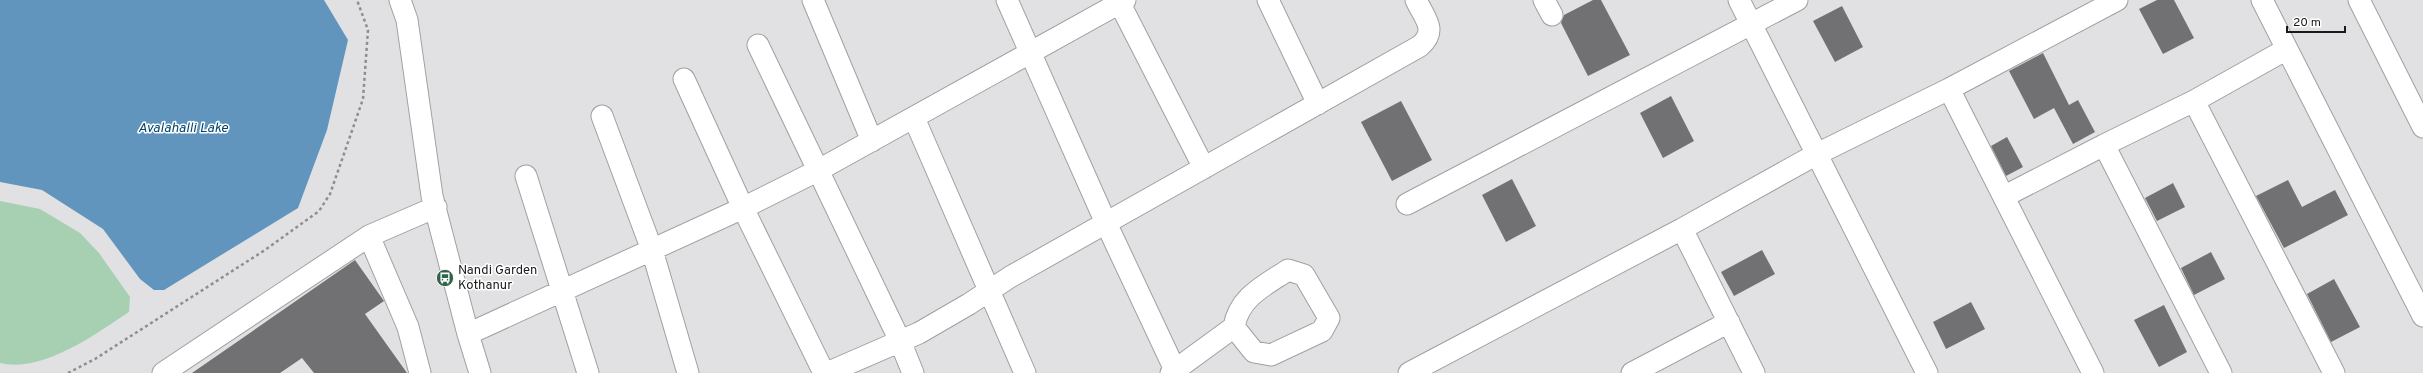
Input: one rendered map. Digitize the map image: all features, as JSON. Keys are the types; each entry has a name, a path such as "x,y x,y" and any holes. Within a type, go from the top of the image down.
{"street":[{"path":"400,0 406,20 431,189 468,334 480,373"},
{"path":"813,0 872,141"},
{"path":"1006,0 1173,372 1234,327 1236,314 1249,295 1288,270 1304,275 1329,318 1322,331 1271,355 1254,352 1234,327"},
{"path":"1268,0 1318,104"},
{"path":"828,373 919,333 989,292 1010,277 1420,46 1429,38 1430,29 1416,0"},
{"path":"1739,0 1927,373"},
{"path":"1407,204 1797,0"},
{"path":"1409,373 1682,229 1816,155 1949,89 2117,0"},
{"path":"2262,0 2423,316"},
{"path":"2359,0 2423,127"},
{"path":"468,334 743,208 817,171 1029,54 1121,1 1204,168"},
{"path":"758,45 900,342 913,373"},
{"path":"2005,196 2194,101 2287,49"},
{"path":"684,79 743,208 824,373"},
{"path":"1949,89 2005,196 2093,373"},
{"path":"2194,101 2334,373"},
{"path":"602,116 652,250 688,373"},
{"path":"914,118 1025,373"},
{"path":"2104,145 2221,373"},
{"path":"526,176 564,290 588,373"},
{"path":"163,373 369,236 436,207"},
{"path":"1682,229 1754,373"},
{"path":"369,236 408,327 420,373"},
{"path":"1632,373 1729,322"}],"path":[{"path":"68,373 95,359 252,259 319,211 330,194 364,99 368,30 357,0"}],"green space":[{"path":"0,201 40,209 80,233 99,253 130,297 129,312 68,350 33,362 16,365 0,363"}],"water":[{"name":"Avalahalli Lake","path":"0,0 324,0 348,40 327,130 298,208 164,290 154,290 140,279 103,229 42,190 0,182"}],"building":[{"path":"1593,0 1601,0 1630,55 1588,76 1561,23 1564,15"},
{"path":"2157,0 2174,0 2194,38 2163,54 2139,9"},
{"path":"1842,6 1863,47 1835,62 1813,21"},
{"path":"2043,53 2069,105 2078,100 2095,132 2073,144 2054,108 2034,119 2009,71"},
{"path":"1671,96 1694,141 1663,158 1640,113"},
{"path":"1401,101 1432,160 1392,181 1361,122"},
{"path":"2007,137 2023,167 2006,176 1991,146"},
{"path":"1512,179 1536,226 1506,242 1482,195"},
{"path":"2288,180 2302,207 2335,190 2348,215 2284,248 2256,196"},
{"path":"2173,183 2185,207 2157,221 2145,198"},
{"path":"1762,250 1775,274 1734,296 1721,272"},
{"path":"2211,252 2225,279 2194,295 2181,268"},
{"path":"355,260 384,301 365,314 407,373 314,373 302,358 280,373 192,373"},
{"path":"2334,279 2360,327 2331,342 2307,294"},
{"path":"1971,302 1985,329 1946,349 1933,322"},
{"path":"2164,305 2187,352 2159,367 2134,320"}],"place":[{"name":"Nandi Garden Kothanur","path":"445,278"}]}
